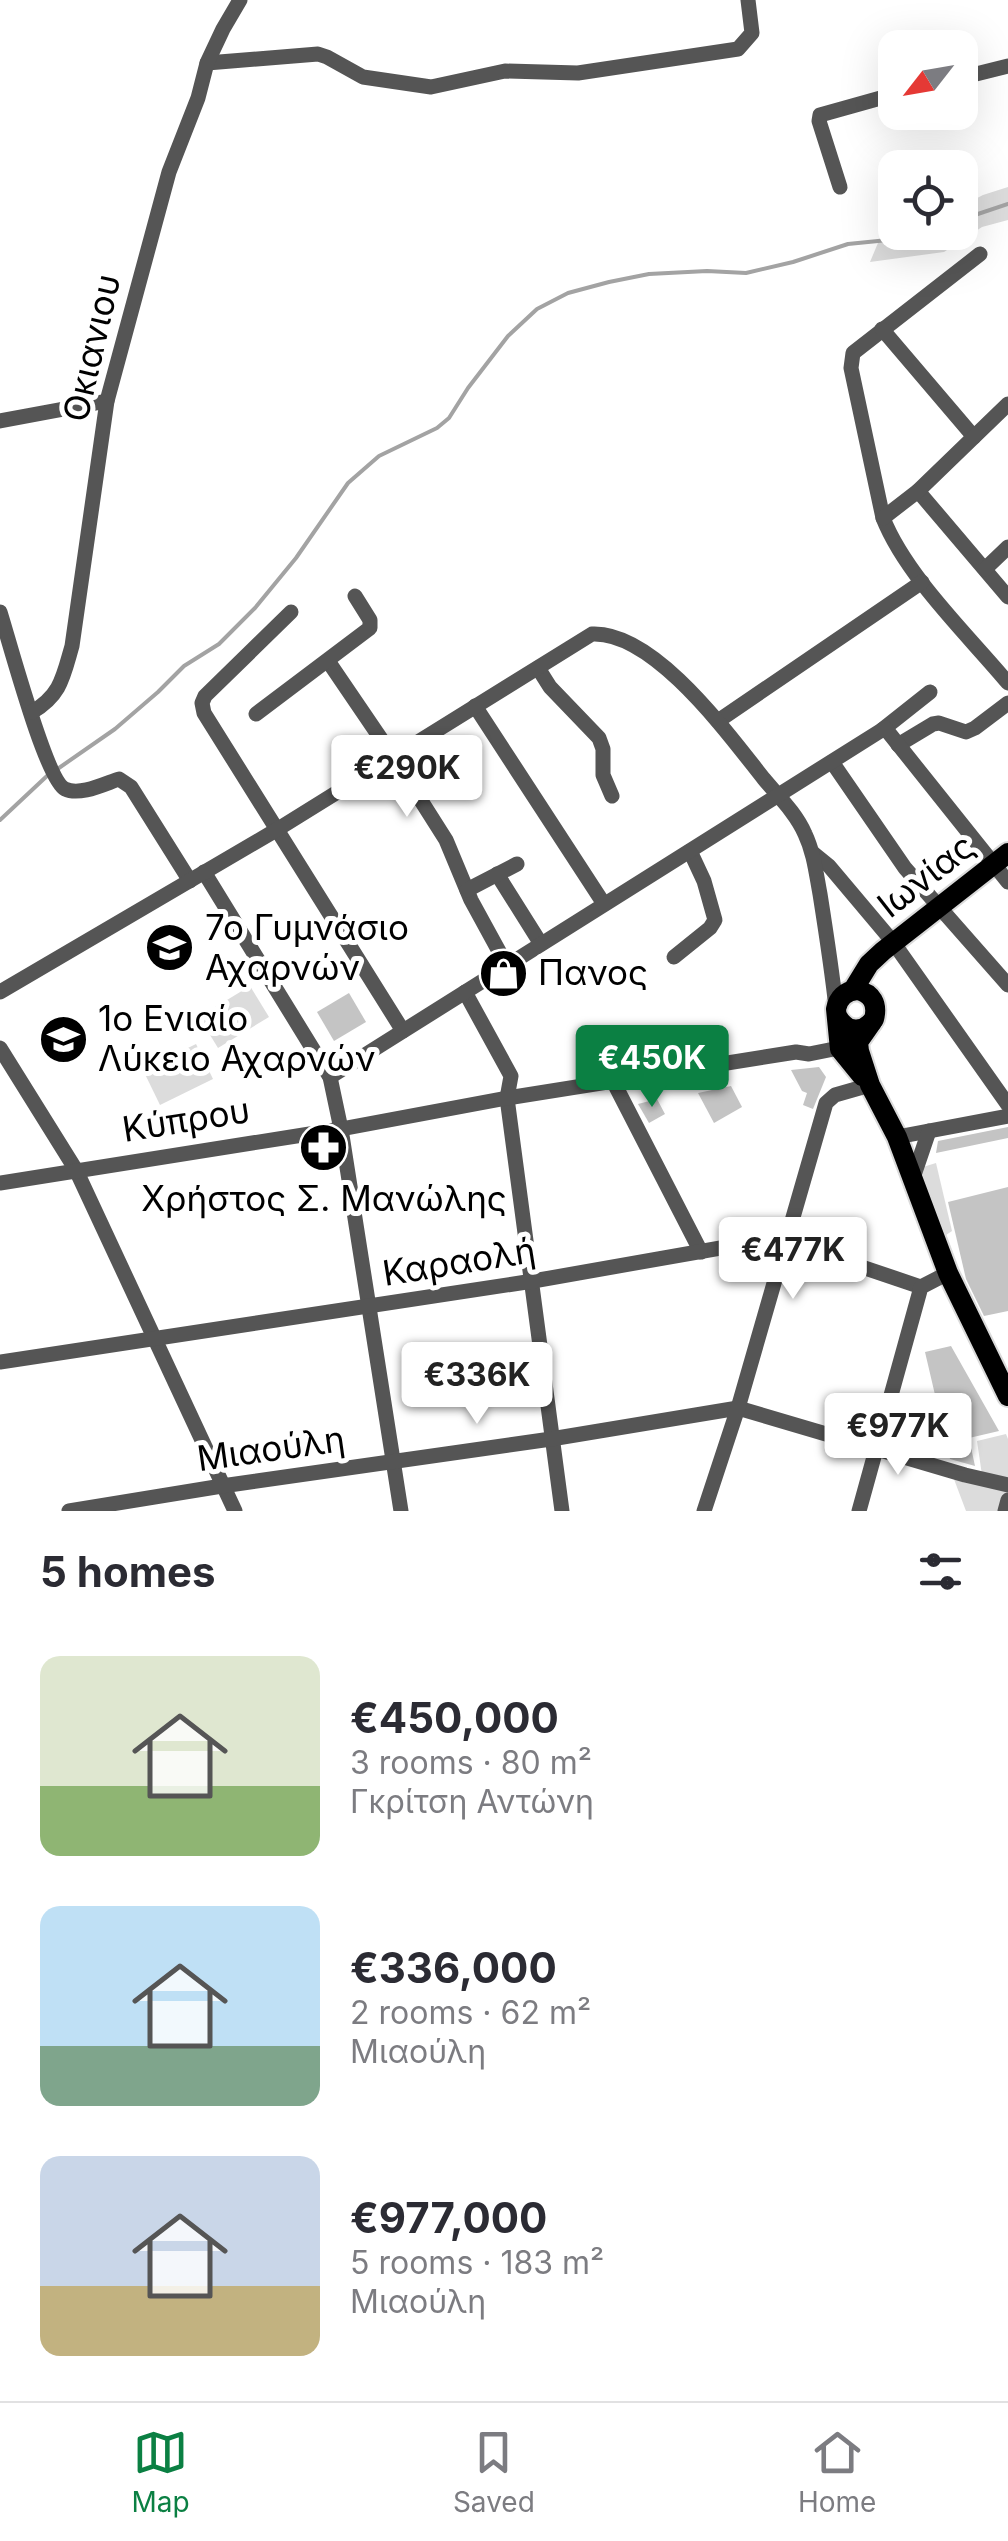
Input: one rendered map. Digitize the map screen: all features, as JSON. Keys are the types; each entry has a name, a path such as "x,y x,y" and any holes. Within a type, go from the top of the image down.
{"main road":[{"name":"Ιωνίας","path":"842,1029 842,996 853,990 869,964 1000,858"},
{"name":"Ιωνίας","path":"874,1015 875,983 888,946"},
{"path":"853,990 868,994 874,1015 864,1029 843,1026 854,1068 870,1085 896,1137 948,1273 1008,1396"},
{"name":"Κύπρου","path":"842,1029 874,1015"}],"street":[{"name":"Οκιανιου","path":"32,712 49,702 62,680 72,646 107,401 164,191 207,63 240,0"},
{"path":"207,63 318,54 363,77 431,87 505,71 578,74 738,49 752,33 748,0"},
{"path":"978,75 1007,70"},
{"path":"840,187 820,115 878,99"},
{"path":"980,254 882,329 853,354 851,361 891,538 922,582 1008,683"},
{"path":"882,329 974,437"},
{"path":"0,422 107,401"},
{"path":"884,518 1008,404"},
{"path":"918,490 1008,597"},
{"path":"985,569 1008,546"},
{"path":"718,721 922,582"},
{"path":"256,714 370,628 370,620 356,596"},
{"path":"0,612 39,741 61,787 86,790 119,779 131,786 197,877 330,1077 401,1511"},
{"path":"291,612 205,696 204,712 403,1031"},
{"path":"0,992 278,829 592,634 613,635 673,674 718,721 798,820 812,854 842,1029"},
{"path":"328,661 446,840 476,912 507,966"},
{"path":"538,668 550,688 599,738 603,775 612,796"},
{"path":"330,1077 884,729 930,692"},
{"path":"898,745 938,723 966,732 1008,703"},
{"path":"474,706 604,904"},
{"path":"884,729 1000,858 1008,882"},
{"path":"832,762 906,868 1008,985"},
{"path":"674,957 710,928 714,920 704,881 690,851"},
{"path":"812,854 828,866 1008,1105"},
{"path":"467,890 517,864"},
{"path":"497,874 542,944"},
{"path":"830,953 853,990"},
{"path":"465,992 511,1076 507,1098 562,1511"},
{"name":"Κύπρου","path":"0,1183 796,1052 830,1039 842,1029"},
{"path":"0,1048 76,1170 235,1511"},
{"path":"613,1082 701,1252"},
{"path":"704,1511 738,1408 826,1103 835,1096 870,1085"},
{"path":"896,1137 1008,1116"},
{"path":"913,1178 929,1131"},
{"name":"Καραολή","path":"1,1360 532,1282 749,1244 786,1245 921,1287"},
{"path":"859,1511 921,1287 948,1273"},
{"name":"Μιαούλη","path":"69,1511 738,1408 1008,1485"},
{"path":"1005,1511 1008,1500"}],"shaded area":[{"path":"1008,187 1008,220 978,230 978,198"},
{"path":"878,243 878,250 947,250 944,252 870,262"},
{"path":"250,986 269,1017 218,1048 199,1017"},
{"path":"196,1044 213,1079 160,1105 143,1070"},
{"path":"936,1163 952,1231 946,1235 922,1177 923,1167"},
{"path":"1006,1434 1008,1511 966,1511 949,1466 982,1475 977,1441"}],"building":[{"path":"349,993 366,1022 334,1041 317,1012"},
{"path":"819,1067 826,1077 813,1109 803,1105 807,1093 791,1070"},
{"path":"731,1086 742,1107 714,1123 698,1093"},
{"path":"657,1099 665,1114 649,1123 638,1104"},
{"path":"1008,1127 1008,1138 936,1153 938,1141"},
{"path":"1008,1187 1008,1311 984,1316 966,1279 948,1202"},
{"path":"951,1346 999,1431 969,1438 975,1466 950,1459 925,1352"}],"waterway":[{"path":"978,214 1008,204"},
{"path":"56,770 115,729 184,666 219,644 296,558 348,483 379,456 437,428 449,418 508,336 537,309 568,293 649,274 746,273 848,244 878,241"},
{"path":"0,820 48,775"}],"place":[{"name":"7ο Γυμνάσιο Αχαρνών","path":"170,948"},
{"name":"Πανος","path":"503,973"},
{"name":"1ο Ενιαίο Λύκειο Αχαρνών","path":"63,1039"},
{"name":"Χρήστος Σ. Μανώλης","path":"324,1147"}]}
